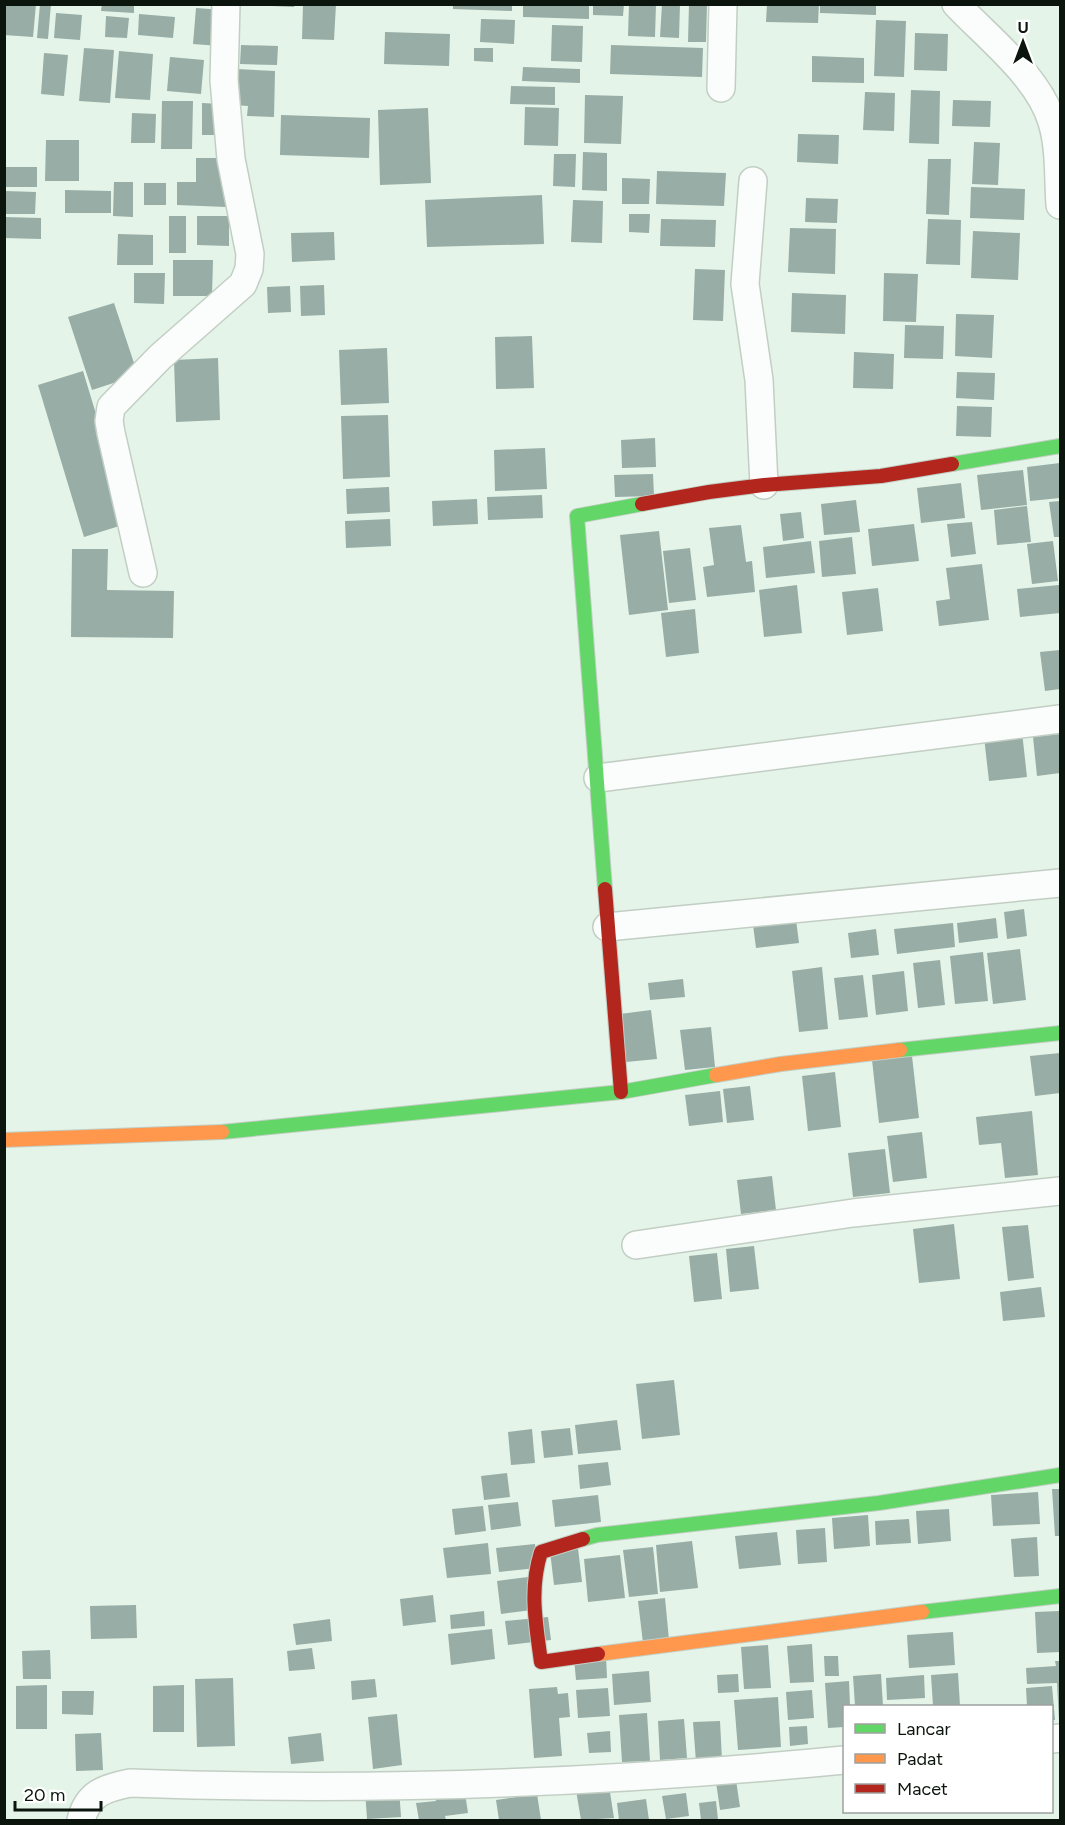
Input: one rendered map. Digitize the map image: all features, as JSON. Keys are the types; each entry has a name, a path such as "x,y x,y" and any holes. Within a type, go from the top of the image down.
{"street":[{"path":"143,573 111,433 109,415 111,407 160,357 243,284 249,269 245,223 231,159 224,80 226,4"},
{"path":"721,88 723,4"},
{"path":"956,4 1014,63 1045,102 1057,145 1060,205"},
{"path":"753,181 745,284 759,380 764,485"},
{"path":"621,1092 578,516 709,492 764,485 881,476 1060,446"},
{"path":"598,778 1060,719"},
{"path":"607,927 1060,883"},
{"path":"4,1140 235,1132 621,1092 781,1064 908,1048 1060,1033"},
{"path":"636,1245 853,1213 1060,1191"},
{"path":"1060,1475 879,1503 597,1534 541,1552 534,1572 532,1592 541,1662 719,1636 1060,1596"},
{"path":"81,1821 86,1805 94,1795 113,1787 130,1784 348,1787 543,1783 738,1771 843,1760"}],"building":[{"path":"4,4 36,4 33,37 4,35"},
{"path":"40,4 51,4 48,39 37,38"},
{"path":"102,4 134,4 134,13 101,11"},
{"path":"272,4 294,4 294,7 272,6"},
{"path":"303,4 336,4 334,40 302,39"},
{"path":"453,4 512,4 512,11 453,9"},
{"path":"523,4 589,4 589,19 523,17"},
{"path":"593,4 624,4 623,16 593,15"},
{"path":"629,4 656,4 655,37 628,36"},
{"path":"662,4 680,4 679,38 660,37"},
{"path":"689,4 707,4 706,42 688,42"},
{"path":"767,4 819,4 818,23 766,22"},
{"path":"820,4 876,4 876,15 820,13"},
{"path":"196,8 223,10 220,46 193,44"},
{"path":"56,13 82,15 80,40 54,38"},
{"path":"139,14 175,17 173,38 138,35"},
{"path":"106,16 129,18 127,38 105,37"},
{"path":"481,19 515,20 514,44 480,42"},
{"path":"876,20 906,21 904,77 874,76"},
{"path":"552,25 583,26 582,62 551,61"},
{"path":"385,32 450,34 449,66 384,64"},
{"path":"915,33 948,34 947,71 914,70"},
{"path":"241,45 278,46 277,65 240,64"},
{"path":"611,45 703,48 702,77 610,74"},
{"path":"84,48 114,50 110,103 79,101"},
{"path":"474,48 493,48 493,62 474,61"},
{"path":"119,51 153,54 150,100 115,98"},
{"path":"44,53 68,55 64,96 41,94"},
{"path":"812,56 864,58 864,83 812,82"},
{"path":"170,57 204,60 201,94 167,91"},
{"path":"523,67 580,69 580,83 522,81"},
{"path":"237,69 275,71 274,117 247,116 248,106 235,105"},
{"path":"511,86 555,87 555,105 510,104"},
{"path":"911,90 940,91 939,144 909,143"},
{"path":"865,92 895,93 894,131 863,130"},
{"path":"585,95 623,96 621,144 584,143"},
{"path":"953,100 991,101 990,127 952,126"},
{"path":"162,101 193,101 192,149 161,149"},
{"path":"202,103 221,104 221,135 202,135"},
{"path":"525,107 559,108 558,146 524,145"},
{"path":"428,108 431,183 380,185 378,110"},
{"path":"132,113 156,114 155,143 131,143"},
{"path":"281,115 370,118 369,158 280,155"},
{"path":"798,134 839,135 838,164 797,162"},
{"path":"46,140 79,140 79,181 45,181"},
{"path":"974,142 1000,143 998,185 972,184"},
{"path":"583,152 607,153 607,191 582,190"},
{"path":"554,154 576,154 575,187 553,186"},
{"path":"196,158 226,158 226,207 177,205 177,182 196,182"},
{"path":"928,159 951,159 949,215 926,214"},
{"path":"4,167 37,167 37,187 4,187"},
{"path":"657,171 726,173 724,206 656,204"},
{"path":"622,178 650,179 649,204 622,204"},
{"path":"114,182 133,182 133,217 113,216"},
{"path":"144,183 166,183 166,205 144,205"},
{"path":"971,187 1025,189 1024,220 970,218"},
{"path":"65,190 111,191 111,213 65,213"},
{"path":"5,191 36,192 35,214 5,214"},
{"path":"542,195 544,244 427,247 425,200"},
{"path":"806,198 838,199 837,223 805,222"},
{"path":"573,200 603,201 602,243 571,242"},
{"path":"629,214 650,214 649,233 629,232"},
{"path":"169,216 186,216 186,253 169,253"},
{"path":"197,216 229,216 229,246 197,245"},
{"path":"4,217 41,218 41,239 4,238"},
{"path":"661,219 716,220 715,247 660,246"},
{"path":"928,219 961,220 960,265 926,264"},
{"path":"790,228 836,229 835,274 788,272"},
{"path":"973,231 1020,233 1018,280 971,278"},
{"path":"334,232 335,260 292,262 291,233"},
{"path":"118,234 153,235 153,265 117,265"},
{"path":"173,260 213,260 212,296 173,296"},
{"path":"695,269 725,270 723,321 693,320"},
{"path":"134,273 165,273 164,304 134,303"},
{"path":"884,273 918,274 916,322 883,321"},
{"path":"324,285 325,315 301,316 300,286"},
{"path":"290,286 291,312 268,313 267,287"},
{"path":"792,293 846,295 845,334 791,332"},
{"path":"114,303 138,375 92,390 68,317"},
{"path":"956,314 994,315 992,358 955,356"},
{"path":"905,325 944,326 943,359 904,358"},
{"path":"532,336 534,388 496,389 495,337"},
{"path":"387,348 389,403 341,405 339,350"},
{"path":"854,352 894,354 893,389 853,388"},
{"path":"218,358 220,420 176,422 174,360"},
{"path":"83,371 129,523 84,537 38,385"},
{"path":"957,372 995,373 994,400 956,398"},
{"path":"957,406 992,407 991,437 956,436"},
{"path":"388,415 390,477 343,479 341,416"},
{"path":"655,438 656,467 622,468 621,440"},
{"path":"545,448 547,489 495,491 494,450"},
{"path":"1060,463 1060,498 1030,501 1027,467"},
{"path":"1023,470 1027,505 981,510 977,475"},
{"path":"653,474 654,496 615,497 614,475"},
{"path":"961,483 965,518 921,523 917,488"},
{"path":"389,487 390,512 347,514 346,489"},
{"path":"542,495 543,518 488,520 487,497"},
{"path":"477,499 478,524 433,526 432,501"},
{"path":"856,500 860,532 824,535 821,504"},
{"path":"1060,501 1060,537 1054,537 1049,502"},
{"path":"1027,506 1031,542 997,545 994,510"},
{"path":"801,512 804,538 783,541 780,514"},
{"path":"390,519 391,546 346,548 345,521"},
{"path":"972,522 976,554 951,557 947,524"},
{"path":"914,524 919,561 872,566 868,529"},
{"path":"741,525 746,562 752,561 755,592 707,597 703,567 714,565 709,528"},
{"path":"659,531 668,610 629,615 620,535"},
{"path":"852,537 856,574 822,577 819,541"},
{"path":"811,541 815,573 766,578 763,547"},
{"path":"1053,541 1058,581 1032,584 1027,544"},
{"path":"690,548 696,600 669,603 663,551"},
{"path":"72,549 108,549 107,590 174,591 173,638 71,637"},
{"path":"982,564 989,620 939,626 936,601 950,599 946,568"},
{"path":"797,585 802,633 764,637 759,590"},
{"path":"1059,585 1060,613 1020,617 1017,589"},
{"path":"878,588 883,631 847,635 842,592"},
{"path":"695,609 699,653 666,657 661,613"},
{"path":"1060,650 1060,689 1045,691 1040,652"},
{"path":"1022,732 1027,777 989,781 984,737"},
{"path":"1060,734 1060,773 1037,776 1033,737"},
{"path":"1024,909 1027,936 1007,939 1004,912"},
{"path":"795,912 799,943 756,948 752,917"},
{"path":"996,918 998,938 959,943 957,923"},
{"path":"953,923 955,947 897,954 894,929"},
{"path":"876,929 879,955 851,958 848,933"},
{"path":"1020,949 1026,1000 993,1004 987,953"},
{"path":"983,952 988,1001 955,1004 950,956"},
{"path":"940,960 945,1005 918,1008 913,963"},
{"path":"822,967 828,1029 799,1032 792,971"},
{"path":"904,971 908,1011 876,1015 872,975"},
{"path":"863,975 868,1017 839,1020 834,978"},
{"path":"683,979 685,997 650,1000 648,983"},
{"path":"651,1010 657,1059 626,1062 620,1014"},
{"path":"711,1027 715,1067 685,1070 680,1030"},
{"path":"1060,1053 1060,1093 1035,1096 1030,1056"},
{"path":"912,1056 919,1118 879,1123 872,1060"},
{"path":"835,1072 841,1127 808,1131 802,1076"},
{"path":"750,1086 754,1120 727,1123 723,1089"},
{"path":"720,1091 723,1122 689,1126 685,1095"},
{"path":"1032,1111 1038,1175 1005,1178 1001,1143 979,1145 976,1117"},
{"path":"922,1132 927,1178 893,1182 887,1136"},
{"path":"885,1149 890,1193 853,1197 848,1153"},
{"path":"772,1176 776,1210 741,1214 737,1180"},
{"path":"954,1224 960,1279 919,1283 913,1229"},
{"path":"1028,1225 1034,1278 1008,1281 1002,1227"},
{"path":"754,1246 759,1289 730,1292 726,1249"},
{"path":"717,1253 722,1299 694,1302 689,1256"},
{"path":"1041,1287 1045,1317 1003,1321 1000,1292"},
{"path":"674,1380 680,1435 642,1439 636,1384"},
{"path":"617,1420 621,1450 578,1454 575,1425"},
{"path":"570,1428 573,1455 544,1458 541,1431"},
{"path":"532,1429 535,1463 511,1465 508,1432"},
{"path":"608,1462 611,1485 580,1489 578,1465"},
{"path":"507,1473 510,1497 484,1500 481,1476"},
{"path":"1052,1489 1060,1489 1060,1536 1055,1536"},
{"path":"1038,1492 1040,1524 993,1526 991,1495"},
{"path":"598,1495 601,1522 555,1527 552,1500"},
{"path":"518,1502 521,1526 491,1530 488,1505"},
{"path":"483,1506 486,1531 455,1535 452,1509"},
{"path":"949,1509 951,1541 918,1544 916,1511"},
{"path":"868,1515 870,1546 834,1549 832,1518"},
{"path":"909,1519 911,1543 876,1545 875,1521"},
{"path":"825,1528 827,1562 798,1564 796,1530"},
{"path":"777,1532 781,1565 739,1569 735,1536"},
{"path":"1037,1537 1039,1576 1014,1577 1011,1539"},
{"path":"577,1540 582,1582 554,1585 549,1543"},
{"path":"692,1541 698,1588 660,1592 656,1545"},
{"path":"488,1543 491,1574 447,1578 443,1548"},
{"path":"535,1544 537,1568 499,1572 496,1548"},
{"path":"653,1547 658,1594 629,1597 623,1550"},
{"path":"620,1555 625,1598 588,1602 584,1559"},
{"path":"536,1576 540,1609 501,1614 497,1581"},
{"path":"433,1595 436,1622 403,1626 400,1599"},
{"path":"665,1598 669,1640 643,1643 638,1601"},
{"path":"136,1605 137,1638 91,1639 90,1606"},
{"path":"484,1611 485,1626 451,1629 450,1615"},
{"path":"1060,1611 1060,1652 1037,1653 1035,1612"},
{"path":"548,1617 551,1640 508,1645 505,1621"},
{"path":"330,1619 332,1641 296,1645 293,1624"},
{"path":"492,1629 495,1659 451,1665 448,1634"},
{"path":"953,1632 955,1665 909,1668 907,1635"},
{"path":"812,1644 814,1682 790,1683 787,1646"},
{"path":"768,1645 771,1688 744,1689 741,1647"},
{"path":"312,1648 315,1669 289,1671 287,1651"},
{"path":"50,1650 51,1679 23,1679 22,1651"},
{"path":"606,1656 607,1678 576,1680 574,1658"},
{"path":"824,1656 838,1656 839,1676 825,1676"},
{"path":"1055,1661 1060,1661 1060,1721 1057,1683 1027,1684 1026,1668 1056,1666"},
{"path":"649,1671 651,1702 614,1705 612,1674"},
{"path":"958,1673 960,1705 933,1705 931,1675"},
{"path":"738,1674 739,1692 718,1693 717,1675"},
{"path":"881,1674 883,1705 855,1705 853,1676"},
{"path":"924,1675 925,1698 887,1700 886,1678"},
{"path":"233,1678 235,1746 197,1747 195,1679"},
{"path":"375,1679 377,1697 352,1700 351,1681"},
{"path":"849,1681 850,1705 843,1705 843,1727 828,1728 825,1683"},
{"path":"47,1685 47,1729 16,1729 16,1686"},
{"path":"184,1685 184,1732 153,1732 153,1686"},
{"path":"1052,1686 1055,1720 1053,1720 1053,1705 1027,1705 1026,1688"},
{"path":"557,1687 558,1694 568,1693 570,1717 559,1718 562,1756 534,1758 529,1689"},
{"path":"608,1688 610,1716 578,1718 576,1690"},
{"path":"812,1690 814,1718 788,1720 786,1692"},
{"path":"62,1691 94,1691 93,1715 62,1714"},
{"path":"778,1697 781,1747 738,1750 734,1700"},
{"path":"647,1713 650,1761 622,1762 619,1715"},
{"path":"397,1714 402,1765 373,1769 368,1717"},
{"path":"684,1719 687,1758 660,1760 658,1721"},
{"path":"720,1721 722,1760 696,1762 693,1722"},
{"path":"807,1726 808,1744 790,1746 789,1727"},
{"path":"610,1731 611,1752 589,1753 587,1733"},
{"path":"101,1733 103,1770 76,1771 75,1734"},
{"path":"321,1733 324,1761 291,1764 288,1737"},
{"path":"736,1780 740,1807 720,1810 716,1782"},
{"path":"609,1786 614,1818 581,1820 576,1790"},
{"path":"399,1788 401,1817 367,1819 365,1790"},
{"path":"465,1793 468,1813 445,1816 446,1820 419,1820 416,1803 436,1801 435,1797"},
{"path":"686,1793 689,1816 666,1819 662,1796"},
{"path":"537,1794 541,1820 499,1820 496,1800"},
{"path":"646,1799 649,1820 619,1820 617,1803"},
{"path":"716,1801 718,1820 701,1820 699,1803"}],"traffic: fast":[{"path":"952,464 1060,446"},
{"path":"605,889 577,516 642,504"},
{"path":"900,1050 1060,1033"},
{"path":"222,1132 621,1092 716,1075"},
{"path":"583,1539 597,1535 879,1503 1060,1475"},
{"path":"922,1612 1060,1596"}],"traffic: slow":[{"path":"716,1075 781,1064 900,1050"},
{"path":"4,1140 222,1132"},
{"path":"598,1654 922,1612"}],"traffic: jam":[{"path":"642,504 709,492 764,485 881,476 952,464"},
{"path":"605,889 621,1092"},
{"path":"583,1539 541,1552 534,1593 537,1634 541,1662 598,1654"}]}
